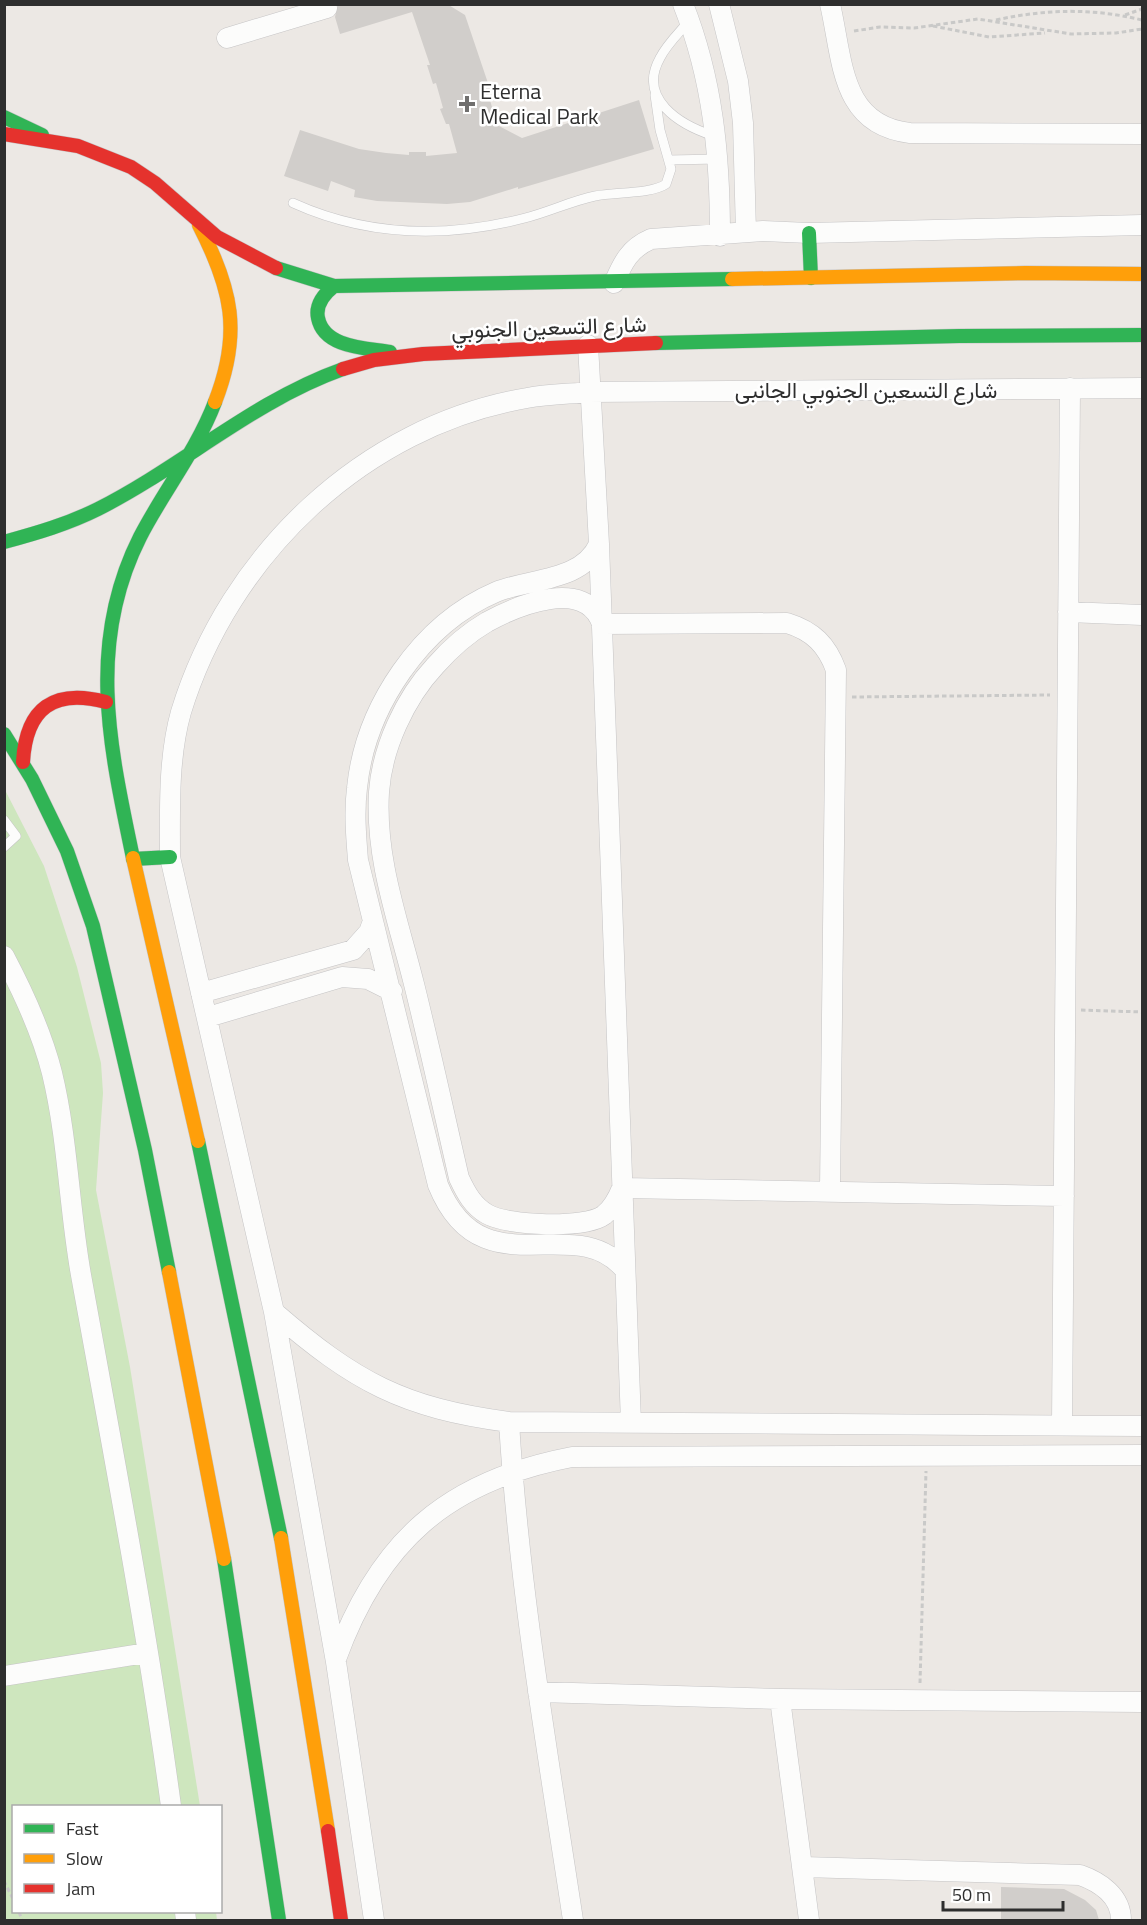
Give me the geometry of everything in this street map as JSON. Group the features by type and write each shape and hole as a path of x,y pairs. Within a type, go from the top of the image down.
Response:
{"street":[{"path":"719,4 730,43 741,104 746,232"},
{"path":"830,4 849,92 857,106 880,126 895,131 1143,134"},
{"path":"227,38 288,12 316,8"},
{"path":"686,13 700,52 713,110 719,159 720,236"},
{"path":"700,52 730,43"},
{"path":"713,110 741,104"},
{"path":"4,117 48,138"},
{"name":"شارع التسعين الجنوبي","path":"4,134 48,138 117,160 148,177 176,200 199,225 259,261 295,275 334,286 1025,273 1143,274"},
{"path":"199,225 218,262 229,293 232,322 231,351 225,379 215,406 138,541 120,589 110,637 106,702 133,859 199,1146 283,1552 341,1920"},
{"path":"614,282 629,254 638,245 651,239 720,236 746,232 809,234 1143,225"},
{"path":"809,234 811,278"},
{"path":"334,286 322,298 317,314 322,330 327,336 343,343 405,354"},
{"name":"شارع التسعين الجنوبي","path":"4,542 49,532 98,510 185,458 222,429 289,389 359,364 405,354 588,345 1018,334 1143,335"},
{"path":"588,345 599,544 631,1422"},
{"path":"1062,1425 1070,388"},
{"name":"شارع التسعين الجنوبي الجانبى","path":"374,1920 336,1662 274,1312 170,857 170,788 181,714 210,637 253,567 308,506 374,456 447,420 527,398 590,392 1143,388"},
{"path":"599,544 594,555 577,570 520,584 474,603 437,632 417,652 395,682 377,714 367,741 357,786 355,823 358,860 438,1185 446,1204 458,1221 475,1234 494,1242 513,1245 590,1246 604,1250 625,1269"},
{"path":"602,624 599,615 587,602 569,597 505,613 458,643 434,667 414,694 398,724 381,778 378,822 380,856 459,1178 465,1192 475,1205 500,1220 574,1223 590,1222 604,1215 615,1203 622,1188"},
{"path":"1068,612 1143,615"},
{"path":"602,624 787,623 801,627 823,644 836,670 830,1190"},
{"path":"23,762 28,726 42,708 62,697 73,695 106,702"},
{"path":"4,734 23,762 67,851 90,917 145,1150 224,1558 279,1920"},
{"path":"133,859 170,857"},
{"path":"201,993 347,953 362,943 373,921"},
{"path":"4,956 28,1007 51,1072 60,1114 71,1217 121,1492 171,1805"},
{"path":"208,1017 342,977 368,979 392,991"},
{"path":"622,1188 1064,1196"},
{"path":"274,1312 323,1353 383,1390 420,1405 458,1415 509,1422 1143,1426"},
{"path":"509,1422 512,1472 538,1692 573,1920"},
{"path":"975,1425 975,1456"},
{"path":"336,1662 363,1596 382,1566 405,1539 431,1515 460,1495 531,1465 572,1457 1143,1455"},
{"path":"4,1676 146,1653"},
{"path":"538,1692 780,1699 1143,1702"},
{"path":"780,1699 809,1920"},
{"path":"802,1867 1080,1875 1107,1889 1116,1901 1121,1920"}],"lane":[{"path":"293,203 335,220 383,230 423,232 474,228 528,218 593,196 656,189 669,179 671,169 655,95 655,70 658,59 686,13"},
{"path":"655,95 666,110 683,123 717,137"},
{"path":"669,160 719,159"},
{"path":"4,820 16,836 4,847"}],"path":[{"path":"1124,15 1143,9"},
{"path":"995,21 1059,10 1124,15 1143,20"},
{"path":"837,34 880,27 914,28 960,20 995,21 1048,32 1093,35 1143,29"},
{"path":"932,25 989,37 1048,32"},
{"path":"835,697 1067,695"},
{"path":"1065,1010 1143,1012"},
{"path":"920,1700 926,1456"},
{"path":"4,1881 12,1897"}],"green space":[{"path":"4,788 44,866 77,967 101,1063 103,1093 96,1190 130,1367 200,1805 12,1805 12,1913 216,1913 217,1920 5,1920"}],"building":[{"name":"Eterna Medical Park","path":"338,4 447,4 465,15 491,92 488,93 497,125 522,138 639,100 654,149 470,202 447,204 377,201 354,197 355,190 331,181 328,191 284,176 300,130 359,149 386,153 409,155 409,152 426,152 426,156 457,153 449,124 446,124 440,109 443,108 436,83 433,84 427,65 430,65 412,12 340,34 335,17"},
{"path":"1001,1887 1064,1889 1085,1900 1096,1910 1099,1920 1001,1920"}],"traffic: fast":[{"path":"4,117 42,135"},
{"path":"809,233 811,278"},
{"path":"276,268 334,286 732,279"},
{"path":"334,286 319,304 317,313 322,328 328,335 347,345 390,352"},
{"path":"656,343 959,336 1142,335"},
{"path":"4,542 64,524 98,509 279,398 343,369"},
{"path":"133,858 111,736 108,657 113,617 123,577 140,537 199,437 215,402"},
{"path":"4,734 32,779 67,851 93,926 145,1150 169,1272"},
{"path":"133,859 170,857"},
{"path":"198,1141 281,1538"},
{"path":"224,1559 279,1920"}],"traffic: slow":[{"path":"199,225 226,291 231,333 229,354 215,402"},
{"path":"732,279 1025,273 1142,274"},
{"path":"133,858 198,1141"},
{"path":"169,1272 224,1559"},
{"path":"281,1538 328,1831"}],"traffic: jam":[{"path":"4,134 78,146 131,167 155,183 217,237 276,268"},
{"path":"343,369 374,360 423,354 656,343"},
{"path":"23,762 25,743 30,728 46,706 72,698 88,698 106,702"},
{"path":"328,1831 341,1920"}],"place":[{"name":"Eterna Medical Park","path":"467,104"}]}
